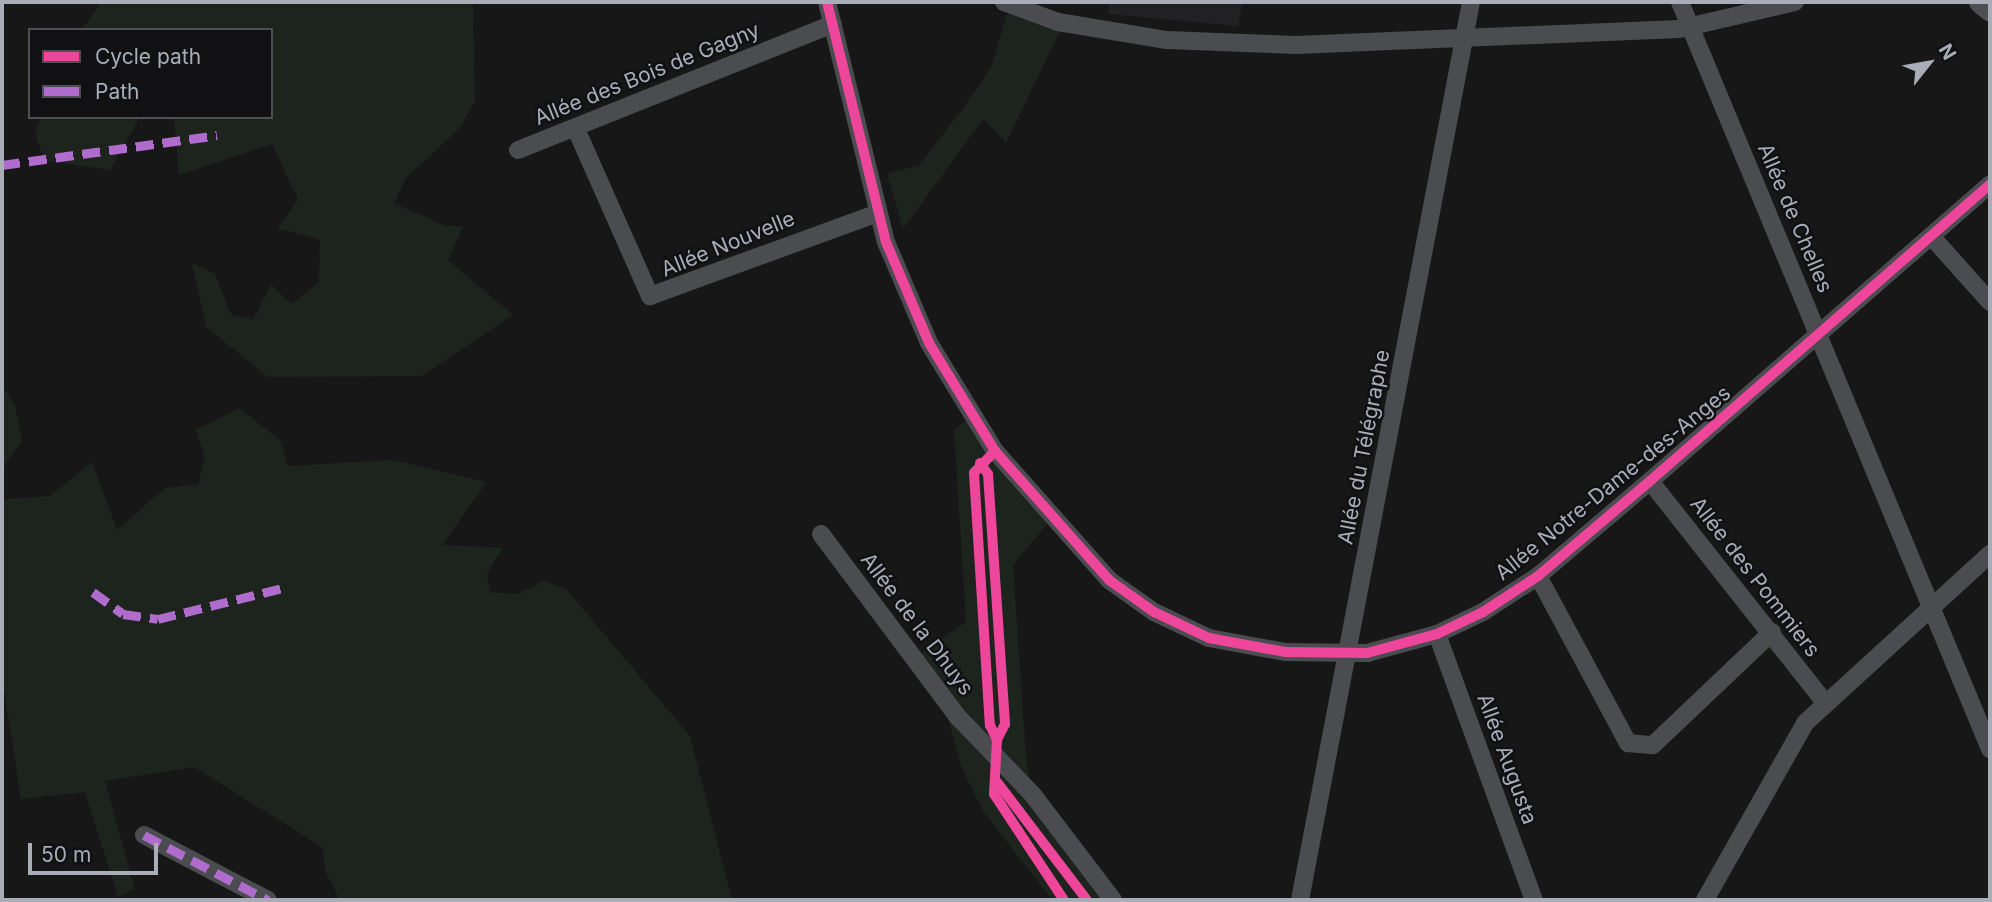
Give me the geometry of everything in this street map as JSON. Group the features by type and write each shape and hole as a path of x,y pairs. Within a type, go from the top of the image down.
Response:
{"main road":[{"path":"1979,2 1990,11"}],"street":[{"name":"Allée Notre-Dame-des-Anges","path":"827,2 878,213 929,343 971,416 1027,491 1109,579 1154,612 1209,638 1285,652 1367,653 1437,634 1483,612 1538,576 1990,184"},
{"path":"1004,2 1058,22 1166,40 1296,45 1691,27 1796,2"},
{"name":"Allée du Télégraphe","path":"1300,900 1471,2"},
{"name":"Allée de Chelles","path":"1680,2 1990,749"},
{"name":"Allée des Bois de Gagny","path":"518,150 576,130 833,24"},
{"name":"Allée Nouvelle","path":"576,130 650,296 878,213"},
{"path":"1931,236 1990,302"},
{"name":"Allée des Pommiers","path":"1650,481 1824,701"},
{"name":"Allée de la Dhuys","path":"821,534 958,717 1033,794 1113,900"},
{"path":"1705,900 1805,723 1824,701 1990,554"},
{"path":"1538,576 1628,743 1653,745 1772,632"},
{"name":"Allée Augusta","path":"1437,634 1534,900"},
{"path":"144,835 268,900"}],"shaded area":[{"path":"101,2 473,2 475,101 460,128 406,178 394,203 446,226 463,226 448,260 513,315 421,376 268,377 206,327 192,263 215,274 231,314 253,320 271,284 291,304 319,282 320,240 277,228 298,200 272,144 179,175 174,119 273,119 273,28 83,28"},
{"path":"1110,2 1243,2 1238,26 1108,14"},
{"path":"1010,5 1064,23 1006,143 983,119 903,229 887,174 919,165 961,111 991,67"},
{"path":"41,119 139,119 110,170 44,160 35,133"},
{"path":"2,385 15,406 22,440 2,469"},
{"path":"239,408 280,440 288,466 392,460 487,482 442,545 503,548 487,574 490,592 518,594 544,581 567,590 690,736 732,900 340,900 326,873 322,847 194,767 105,781 135,889 118,897 85,792 21,799 2,678 2,499 50,496 92,462 117,530 165,488 198,484 205,458 196,430"},
{"path":"971,416 1052,518 1013,565 1026,758 1033,795 1113,900 1052,900 983,811 962,769 949,722 919,655 966,622 954,430"}],"marked path":[{"path":"2,165 217,135"},
{"path":"93,592 123,614 158,619 286,587"},
{"path":"144,835 268,900"}],"cycle path":[{"path":"827,2 886,242 929,343 995,451 1109,580 1154,612 1209,638 1285,652 1367,653 1437,634 1483,612 1538,576 1990,184"},
{"path":"995,451 974,473 990,725 997,740 994,794 1064,900"},
{"path":"980,463 988,474 1005,724 997,740"},
{"path":"997,782 1087,900"}]}
